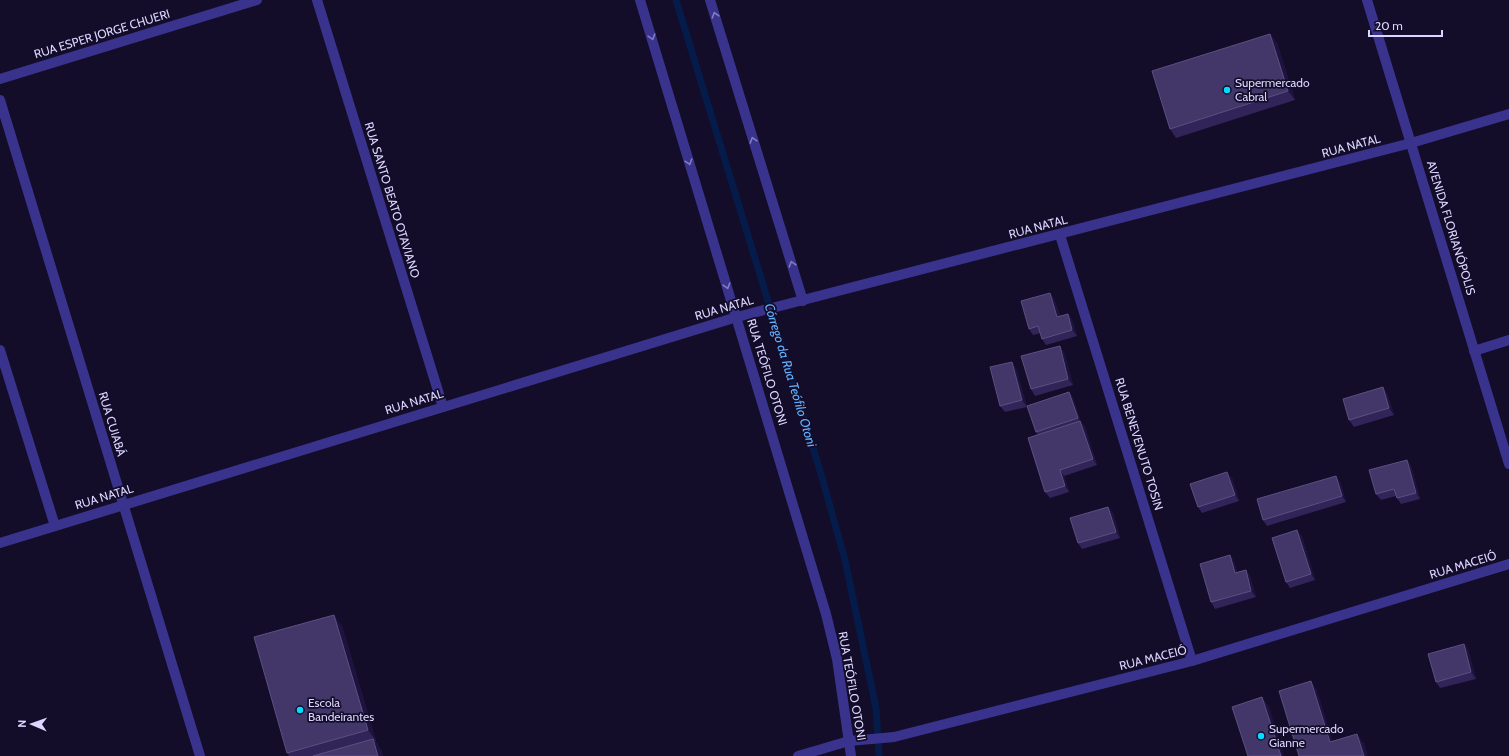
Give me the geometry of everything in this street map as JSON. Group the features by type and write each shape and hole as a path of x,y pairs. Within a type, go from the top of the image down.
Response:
{"street":[{"name":"RUA ESPER JORGE CHUERI","path":"0,79 258,0"},
{"name":"RUA SANTO BEATO OTAVIANO","path":"317,0 443,407"},
{"name":"RUA TEÓFILO OTONI","path":"640,0 826,614 837,659 851,756"},
{"path":"710,0 803,301"},
{"name":"AVENIDA FLORIANÓPOLIS","path":"1367,0 1509,464"},
{"name":"RUA CUIABÁ","path":"0,100 200,756"},
{"name":"RUA NATAL","path":"1,540 55,526 737,317 1060,235 1411,143 1509,114"},
{"name":"RUA BENEVENUTO TOSIN","path":"1060,235 1192,661"},
{"path":"1474,351 1509,340"},
{"path":"0,350 55,526"},
{"name":"RUA MACEIÓ","path":"798,756 849,741 894,737 1192,661 1509,564"}],"building":[{"name":"Supermercado Cabral","path":"1270,34 1288,91 1170,129 1152,71"},
{"path":"1050,293 1057,317 1068,314 1072,330 1042,339 1038,326 1029,329 1021,301"},
{"path":"1060,346 1068,379 1031,389 1021,356"},
{"path":"1012,362 1022,400 1000,406 990,367"},
{"path":"1383,387 1389,408 1349,420 1343,399"},
{"path":"1069,392 1078,418 1036,432 1027,406"},
{"path":"1080,421 1093,459 1060,470 1065,486 1045,492 1028,438"},
{"path":"1407,460 1416,493 1397,498 1394,489 1376,494 1369,470"},
{"path":"1227,472 1235,495 1198,507 1190,484"},
{"path":"1336,476 1342,496 1263,520 1257,499"},
{"path":"1108,507 1116,532 1078,543 1070,518"},
{"path":"1297,530 1311,574 1286,582 1272,538"},
{"path":"1230,555 1235,573 1246,570 1251,591 1211,602 1200,564"},
{"path":"334,615 368,730 287,753 254,637"},
{"path":"1464,644 1471,672 1436,682 1428,654"},
{"path":"1311,681 1330,742 1357,734 1364,756 1299,756 1279,691"},
{"name":"Supermercado Gianne","path":"1262,697 1281,756 1248,756 1232,707"},
{"path":"373,739 378,756 313,756"}],"waterway":[{"name":"Córrego da Rua Teófilo Otoni","path":"676,0 821,474 845,560 876,708 879,756"}],"place":[{"name":"Supermercado Cabral","path":"1227,90"},
{"name":"Escola Bandeirantes","path":"300,710"},
{"name":"Supermercado Gianne","path":"1261,736"}]}
